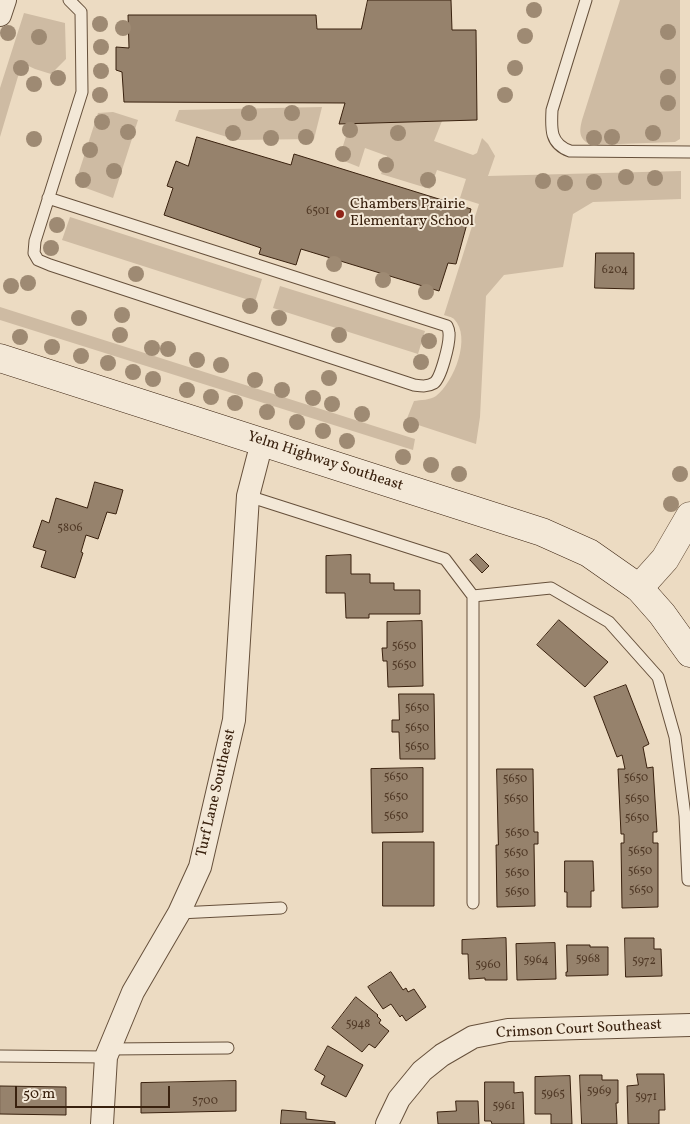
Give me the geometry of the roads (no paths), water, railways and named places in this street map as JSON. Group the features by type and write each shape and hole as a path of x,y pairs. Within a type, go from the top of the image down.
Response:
{"main road":[{"name":"Yelm Highway Southeast","path":"0,358 542,532 589,553 639,588 662,614 690,653"},
{"path":"639,588 665,559 690,516"}],"street":[{"path":"0,15 5,0"},
{"name":"Turf Lane Southeast","path":"102,1124 108,1053 133,992 179,913 200,867 234,720 248,496 262,442"},
{"name":"Crimson Court Southeast","path":"388,1124 399,1099 422,1071 442,1055 473,1037 508,1030 690,1025"}],"lane":[{"path":"48,198 447,326 450,333 441,371 435,382 425,387 414,384 38,260 34,253 35,241 48,198 82,92 81,12 69,0"},
{"path":"586,0 552,110 551,127 555,139 561,148 570,152 690,152"},
{"path":"248,496 445,559 473,596 473,903"},
{"path":"473,596 551,588 609,622 658,677 675,737 685,816 688,880 690,880"},
{"path":"179,913 280,908"},
{"path":"0,1056 228,1048"}],"place":[{"name":"Chambers Prairie Elementary School","path":"340,214"}]}
